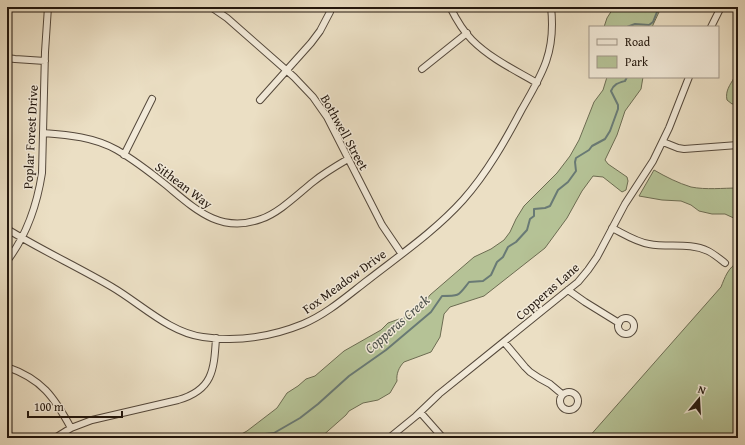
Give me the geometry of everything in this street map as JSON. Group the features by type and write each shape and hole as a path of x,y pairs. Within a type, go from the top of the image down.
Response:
{"street":[{"name":"Poplar Forest Drive","path":"7,260 22,238 31,217 40,188 42,173 48,7"},
{"name":"Bothwell Street","path":"211,7 227,18 286,70 307,90 323,110 382,225 401,253"},
{"path":"450,7 472,40 491,56 537,83"},
{"name":"Fox Meadow Drive","path":"7,229 111,286 176,329 194,335 216,338 248,338 289,330 327,311 435,227 472,190 501,147 546,64 553,29 551,7"},
{"path":"712,26 721,7"},
{"path":"260,100 311,43 320,31 330,12"},
{"path":"422,69 467,33"},
{"path":"7,58 45,60"},
{"name":"Copperas Lane","path":"389,438 439,394 578,282 588,270 597,257 625,204 644,176 663,142 689,78"},
{"path":"124,155 152,99"},
{"name":"Sithean Way","path":"43,133 66,134 89,139 109,146 162,182 207,217 240,224 257,221 269,216 328,171 348,159"},
{"path":"663,142 684,149 738,145"},
{"path":"612,228 636,240 649,244 660,246 697,247 707,250 725,263"},
{"path":"568,290 590,306 619,323"},
{"path":"55,438 71,428 92,420 178,400 193,394 203,387 212,371 215,359 216,338"},
{"path":"504,342 530,372 550,384 562,394"},
{"path":"7,367 25,374 44,388 57,403 71,428"},
{"path":"420,412 443,438"}],"green space":[{"path":"614,7 663,7 652,26 604,26 607,18"},
{"path":"738,69 738,103 732,104 727,100 728,88"},
{"path":"607,78 643,78 641,89 625,111 617,135 605,160 608,164 627,177 628,181 626,190 622,192 603,177 593,176 582,191 567,218 545,248 484,296 450,307 444,314 440,337 431,352 404,362 399,368 397,373 397,381 390,393 378,400 363,403 349,411 320,438 234,438 247,431 277,408 287,393 306,379 315,376 344,351 381,330 388,323 413,314 421,307 430,295 474,257 491,249 504,240 524,206 557,173 570,156 579,140 594,102 603,90"},
{"path":"654,170 672,180 691,187 709,189 738,188 738,220 725,214 712,214 699,211 691,205 681,201 662,200 639,196"},
{"path":"738,262 738,438 588,438 721,287 729,270"}],"waterway":[{"name":"Copperas Creek","path":"630,26 635,24 649,25 653,22 659,7"},
{"name":"Copperas Creek","path":"260,438 265,434 274,433 300,418 318,404 349,376 386,350 431,312 442,296 456,295 463,290 469,282 483,281 491,275 497,262 503,257 508,247 516,242 527,230 530,219 534,216 534,209 550,206 558,190 568,182 576,171 576,158 589,150 592,146 605,139 610,131 618,109 618,105 611,91 615,85 625,81 626,78"}]}
